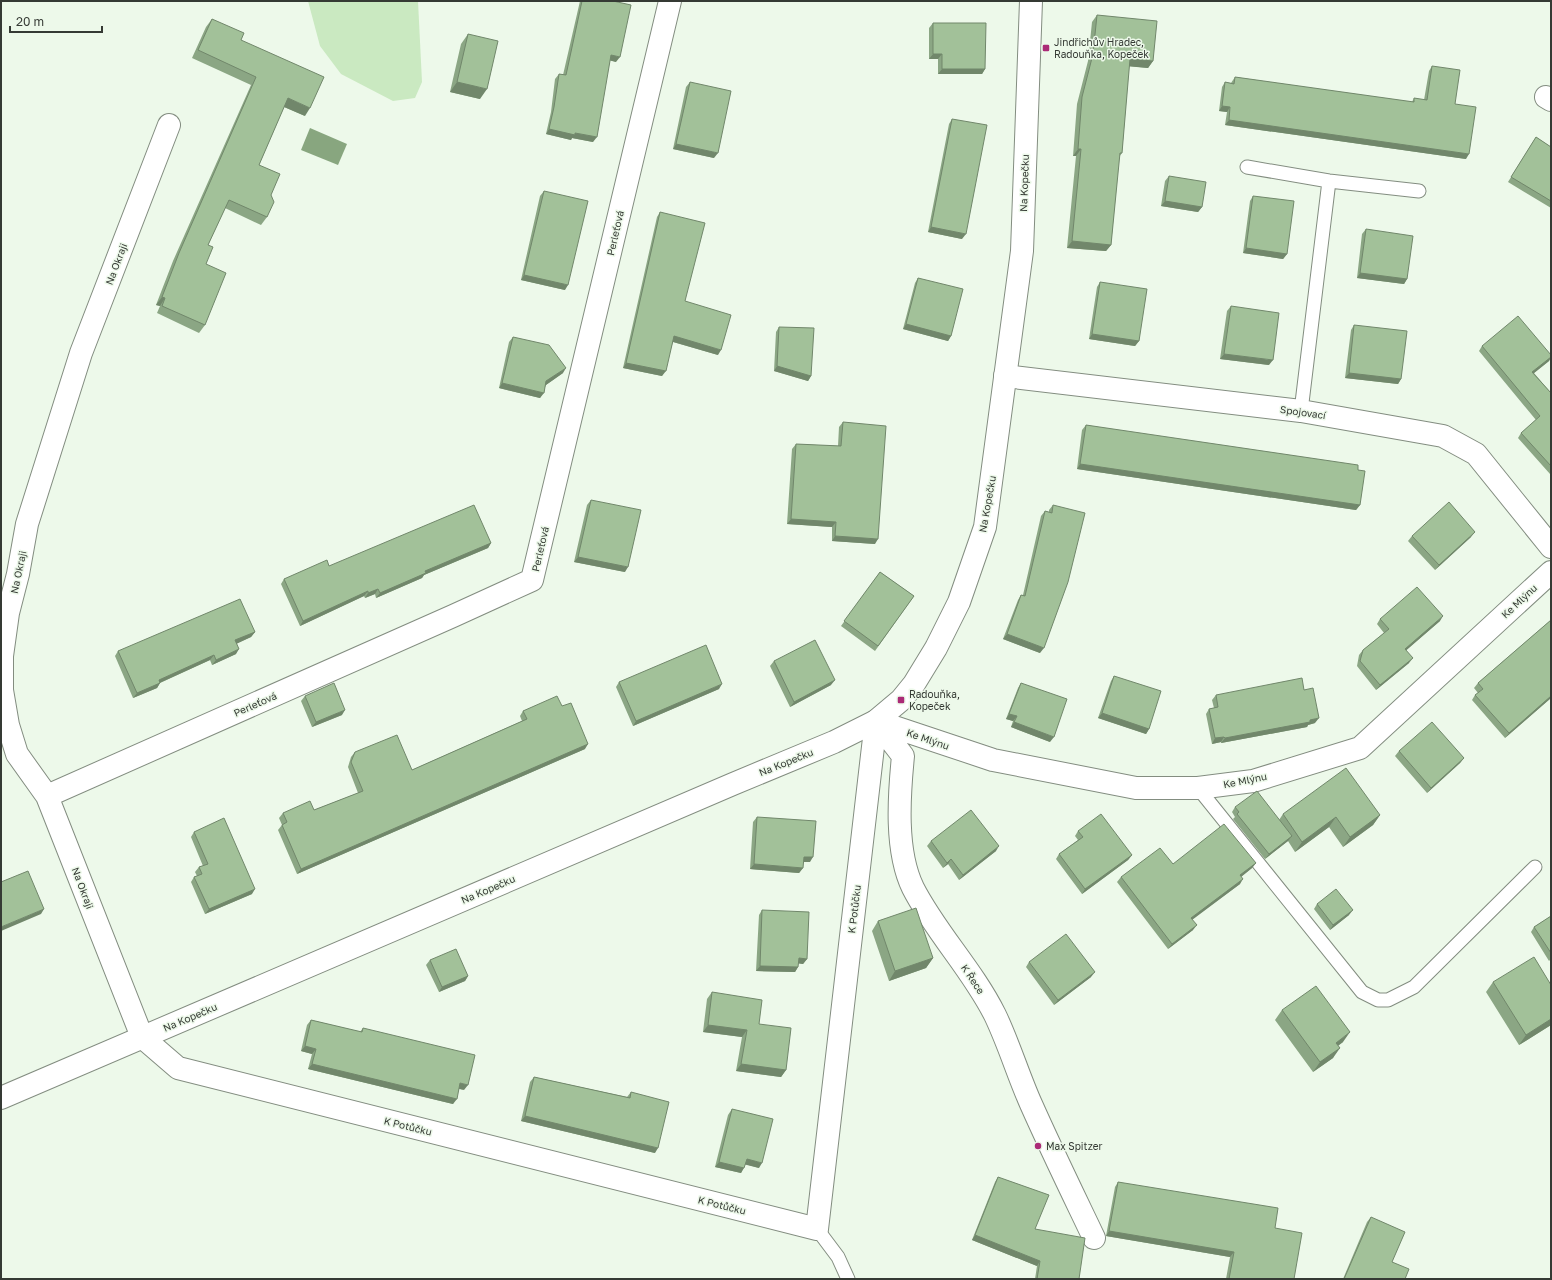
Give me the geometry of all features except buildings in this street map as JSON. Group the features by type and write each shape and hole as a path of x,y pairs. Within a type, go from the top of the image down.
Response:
{"street":[{"name":"Perleťová","path":"47,796 532,580 670,1"},
{"name":"Na Kopečku","path":"1,1098 718,790 834,742 876,721 901,700 914,684 936,648 959,602 985,527 1022,251 1031,1"},
{"name":"Na Okraji","path":"142,1037 47,796 17,754 8,725 2,690 2,656 8,613 18,574 27,524 82,353 169,125"},
{"name":"Spojovací","path":"1005,376 1301,411 1443,436 1476,454 1551,547"},
{"name":"Ke Mlýnu","path":"876,721 993,760 1136,788 1198,788 1253,781 1360,748 1551,572"},
{"name":"K Potůčku","path":"142,1037 178,1068 817,1229 876,721"},
{"name":"K Řece","path":"876,721 903,756 900,793 901,841 905,866 913,887 953,950 980,987 995,1016 1031,1104 1094,1238"}],"lane":[{"path":"1247,167 1329,181 1419,191"},
{"path":"1301,411 1329,181"},
{"path":"1198,788 1362,992 1378,1000 1388,1000 1414,987 1535,867"},
{"path":"817,1229 838,1257 848,1279"}],"shaded area":[{"path":"308,1 418,1 422,82 415,98 393,101 341,74 320,46"},
{"path":"310,128 347,144 338,165 301,150"}],"place":[{"name":"Jindřichův Hradec, Radouňka, Kopeček","path":"1046,48"},
{"name":"Radouňka, Kopeček","path":"901,700"},
{"name":"Max Spitzer","path":"1038,1146"}]}
